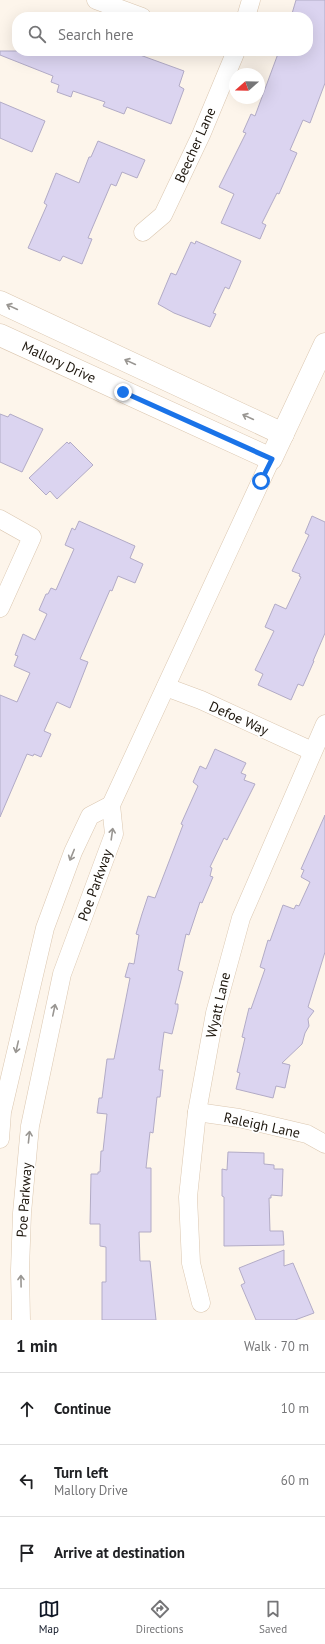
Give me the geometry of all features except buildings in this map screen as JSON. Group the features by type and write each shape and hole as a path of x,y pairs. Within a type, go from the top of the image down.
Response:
{"main road":[{"path":"0,302 283,434"},
{"name":"Mallory Drive","path":"0,335 272,459"},
{"path":"272,459 325,344"}],"street":[{"path":"96,0 128,12"},
{"path":"247,12 251,0"},
{"name":"Beecher Lane","path":"143,232 163,215 201,135 234,56"},
{"path":"0,1139 2,1112 45,928 73,852 90,816 111,805 272,459"},
{"path":"0,519 32,537 0,608"},
{"name":"Defoe Way","path":"166,687 201,700 312,751"},
{"name":"Wyatt Lane","path":"201,1302 191,1263 188,1197 197,1112 215,1013 241,918 312,751 325,724"},
{"name":"Poe Parkway","path":"21,1320 20,1270 22,1213 30,1126 62,974 114,834 111,805"},
{"name":"Raleigh Lane","path":"197,1112 239,1118 306,1134 325,1144"}],"route":[{"path":"123,392 272,459 261,481"}]}
